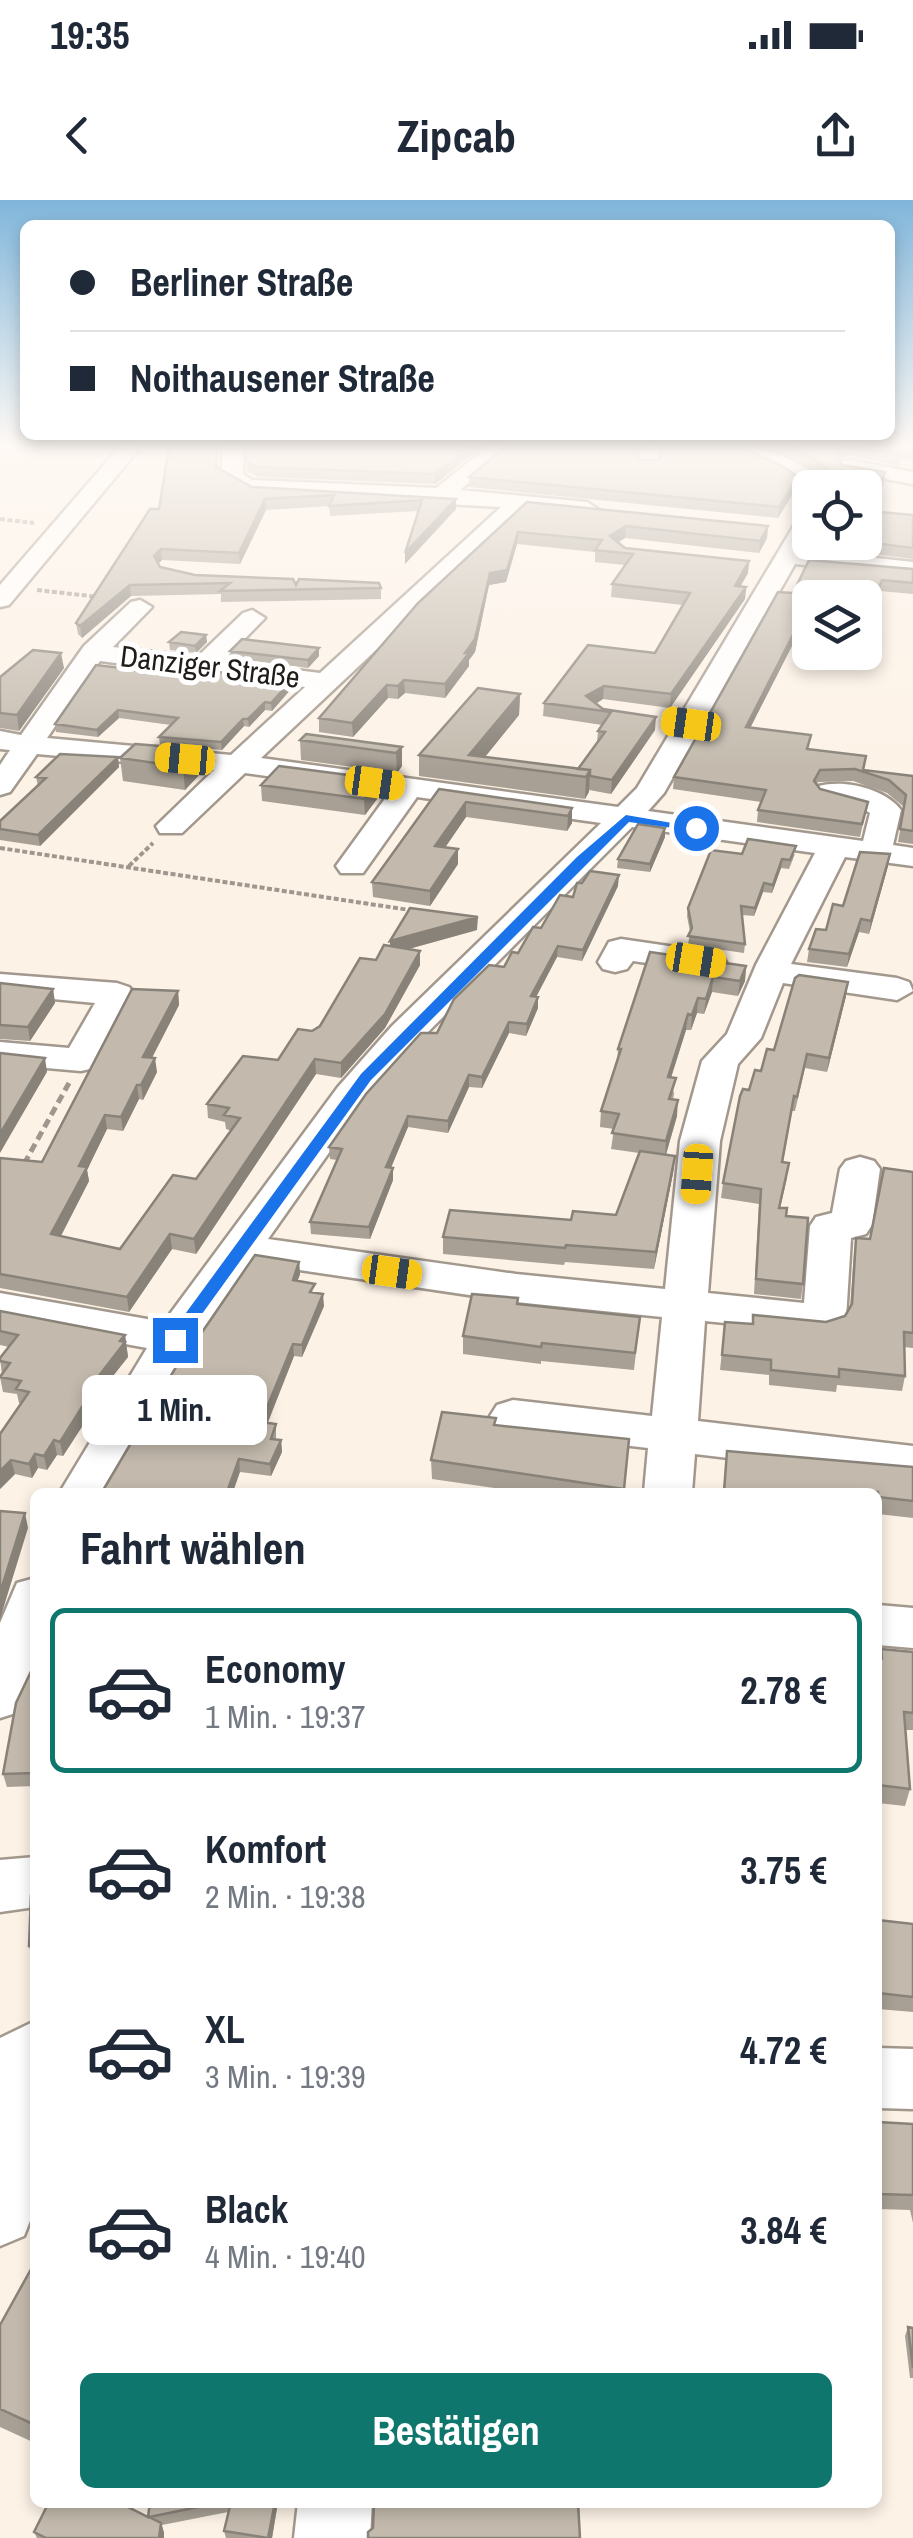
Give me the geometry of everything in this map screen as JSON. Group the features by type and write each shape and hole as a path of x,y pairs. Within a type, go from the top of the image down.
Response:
{"street":[{"path":"6,594 42,552"},
{"path":"171,826 465,552"},
{"path":"86,1488 175,1340 373,1068 649,793 785,552"},
{"path":"837,552 913,569"},
{"path":"388,584 427,586"},
{"path":"0,786 14,742 140,607"},
{"path":"203,666 252,618"},
{"name":"Danziger Straße","path":"94,652 328,682"},
{"path":"656,719 691,724"},
{"path":"14,742 240,764 913,857"},
{"path":"352,866 408,788"},
{"path":"830,792 866,798 886,810 876,852"},
{"path":"668,1488 688,1306 700,1141 720,1061 742,1038 772,968 834,847"},
{"path":"615,962 622,949 897,989"},
{"path":"0,984 117,994 81,1060 0,1052"},
{"path":"240,1248 430,1278 824,1319 832,1226 851,1225 860,1168"},
{"path":"0,1308 175,1340"},
{"path":"513,1416 913,1462"},
{"path":"0,1697 30,1611"},
{"path":"882,1625 913,1628"},
{"path":"0,1886 30,1883"},
{"path":"0,2212 25,2073"},
{"path":"882,2078 913,2079"},
{"path":"332,2538 334,2508"}],"path":[{"path":"6,594 146,603 140,607"},
{"path":"128,866 171,826"},
{"path":"0,848 426,912"},
{"path":"18,1175 81,1060"}],"building":[{"path":"122,552 158,552 154,556 160,567 195,575 293,579 296,585 299,579 379,583 381,588 220,591 230,583 130,585 80,626 76,623"},
{"path":"473,552 512,552 507,570 490,573 475,639 445,684 404,680 398,686 387,685 352,723 319,718 418,603"},
{"path":"615,552 664,552 749,561 735,586 746,587 671,694 604,686 586,696 603,709 656,717 612,780 578,769 605,732 598,731 611,712 544,703 588,645 655,653 690,593 612,584 633,554"},
{"path":"809,560 913,569 913,583 799,580"},
{"path":"778,592 792,593 792,637 746,727 811,735 807,749 866,756 863,770 913,776 913,831 900,829 906,795 889,780 855,769 820,770 814,781 820,789 868,802 862,824 758,810 766,790 674,777"},
{"path":"181,632 206,635 195,646 169,642"},
{"path":"242,639 319,648 308,660 230,651"},
{"path":"33,650 61,653 17,715 0,713 0,677"},
{"path":"146,663 291,681 271,703 265,702 248,719 243,719 221,742 159,737 178,718 118,710 97,730 55,724 96,665 139,670"},
{"path":"478,688 520,694 469,755 590,770 586,777 419,755"},
{"path":"306,734 402,747 396,753 300,740"},
{"path":"135,744 199,749 183,767 120,758"},
{"path":"60,754 118,757 38,835 0,829 0,821 46,778 36,777"},
{"path":"279,766 379,779 364,799 261,785"},
{"path":"439,789 572,808 568,816 466,802 435,846 458,849 430,891 372,882"},
{"path":"638,824 665,828 650,864 618,859"},
{"path":"748,839 796,846 790,860 782,859 773,885 764,883 755,908 741,906 745,944 688,936 692,928 688,908 711,850 742,854"},
{"path":"860,852 890,854 871,921 861,919 849,954 809,949 816,929 826,930 833,904 843,906"},
{"path":"590,871 619,875 583,950 558,946 531,996 538,997 527,1024 509,1022 482,1077 469,1075 448,1121 408,1116 386,1167 393,1168 369,1227 310,1222 342,1149 329,1147 366,1094 421,1033 437,1033 454,999 489,965 504,967 512,952 518,953 533,927 541,928 560,895 573,897 577,883 582,883"},
{"path":"410,908 478,917 390,941"},
{"path":"384,945 420,951 385,1014 341,1063 315,1059 194,1239 170,1234 127,1297 0,1274 0,1158 42,1162 132,989 178,991 143,1057 155,1058 141,1085 137,1085 121,1117 105,1115 79,1166 87,1167 51,1234 120,1249 173,1175 196,1179 240,1118 224,1115 229,1108 207,1104 243,1056 278,1060 298,1029 312,1031 320,1026 360,958 376,960"},
{"path":"650,952 746,966 740,981 713,977 706,999 698,998 692,1015 688,1014 668,1077 676,1078 669,1099 678,1100 666,1141 612,1133 619,1114 601,1111"},
{"path":"799,975 848,982 829,1058 807,1054 797,1097 794,1096 782,1162 789,1163 779,1208 787,1208 786,1216 808,1218 803,1284 756,1279 761,1189 723,1183 740,1096 743,1089 749,1090 755,1070 761,1071 767,1049 774,1050"},
{"path":"0,983 53,989 28,1027 0,1025"},
{"path":"0,1053 45,1058 0,1134"},
{"path":"640,1151 675,1156 656,1252 443,1237 450,1210 571,1220 573,1211 616,1215"},
{"path":"884,1168 913,1172 913,1333 904,1332 905,1376 839,1369 839,1377 771,1370 771,1360 722,1355 725,1322 753,1324 753,1315 826,1322 845,1316 852,1304 856,1238 870,1239"},
{"path":"255,1255 299,1262 293,1280 315,1284 310,1292 323,1294 302,1345 293,1344 261,1422 276,1424 271,1439 281,1440 270,1464 239,1459 228,1488 104,1488 192,1340 196,1341"},
{"path":"472,1294 518,1298 517,1304 640,1317 635,1353 542,1343 541,1347 463,1336"},
{"path":"0,1311 125,1335 120,1341 125,1342 95,1381 110,1384 94,1410 82,1407 60,1442 54,1440 44,1456 35,1454 29,1464 11,1460 0,1471 0,1434 29,1392 16,1389 21,1381 0,1377 10,1363 0,1358 18,1335 0,1331"},
{"path":"442,1412 496,1418 494,1425 629,1439 624,1488 431,1460"},
{"path":"727,1451 913,1467 913,1501 882,1497 882,1488 724,1488"},
{"path":"0,1511 25,1513 0,1593"},
{"path":"882,1649 913,1652 913,1713 904,1712 910,1789 882,1786"},
{"path":"30,1674 30,1773 3,1774 16,1703"},
{"path":"882,1920 913,1924 913,1997 882,1993"},
{"path":"882,2122 913,2124 913,2195 882,2194"},
{"path":"30,2271 30,2423 0,2409 0,2325"},
{"path":"908,2327 913,2328 913,2368"},
{"path":"46,2508 130,2508 148,2517 149,2508 193,2508 149,2517 161,2523 159,2538 46,2538 34,2532"},
{"path":"230,2508 274,2508 268,2538 224,2531"},
{"path":"374,2508 578,2508 580,2538 368,2538 373,2528"}],"route":[{"path":"175,1340 366,1077 582,859 626,818 696,828"}]}
